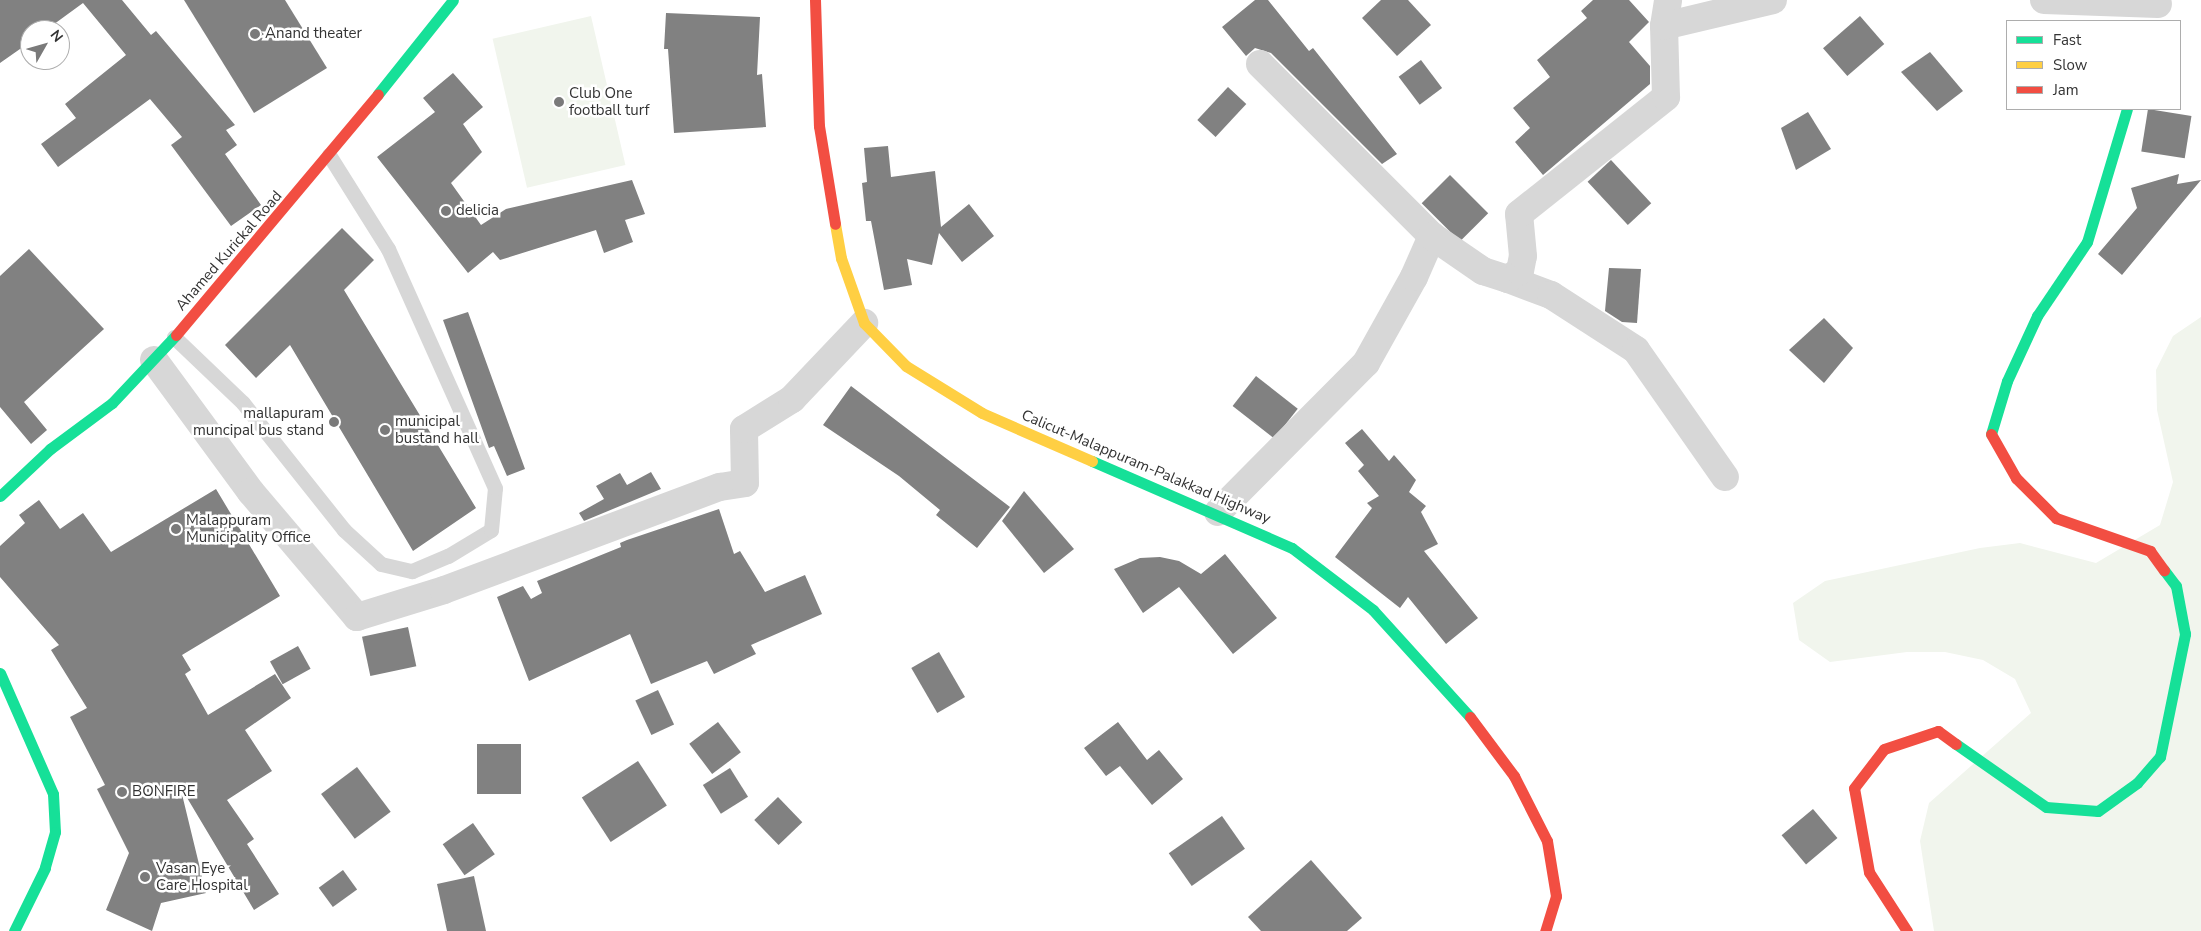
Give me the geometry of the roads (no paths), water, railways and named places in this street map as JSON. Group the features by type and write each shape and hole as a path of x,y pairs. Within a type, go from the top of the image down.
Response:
{"main road":[{"name":"Ahamed Kurickal Road","path":"0,496 50,449 112,403 154,360 329,155 453,0"},
{"name":"Calicut-Malappuram-Palakkad Highway","path":"816,0 819,126 841,258 864,323 906,366 982,413 1218,512 1300,553 1373,610 1450,690 1514,776 1548,841 1556,896 1546,931"},
{"path":"1907,931 1869,872 1854,788 1884,749 1938,731 2046,807 2098,811 2137,783 2160,757 2184,634 2176,586 2150,551 2056,518 2016,478 1990,438 2007,381 2037,316 2088,242 2127,110"},
{"path":"0,673 53,794 55,832 45,868 14,931"}],"street":[{"path":"1508,279 1520,271 1523,256 1519,214 1666,97 1666,13 1773,0"},
{"path":"2044,0 2156,9"},
{"path":"1260,64 1432,236 1483,271 1551,295 1636,350 1725,477"},
{"path":"1218,512 1366,363 1414,278 1432,236"},
{"path":"154,360 251,492 357,617 444,590 720,487 745,483 744,429 792,399 864,323"}],"lane":[{"path":"174,337 244,402 344,530 380,564 412,571 448,556 491,530 495,488 492,480 388,249 329,155"}],"place":[{"name":"Anand theater","path":"255,34"},
{"name":"Club One football turf","path":"559,102"},
{"name":"delicia","path":"446,211"},
{"name":"mallapuram muncipal bus stand","path":"334,422"},
{"name":"municipal bustand hall","path":"385,430"},
{"name":"Malappuram Municipality Office","path":"176,529"},
{"name":"BONFIRE","path":"122,792"},
{"name":"Vasan Eye Care Hospital","path":"145,877"}]}
